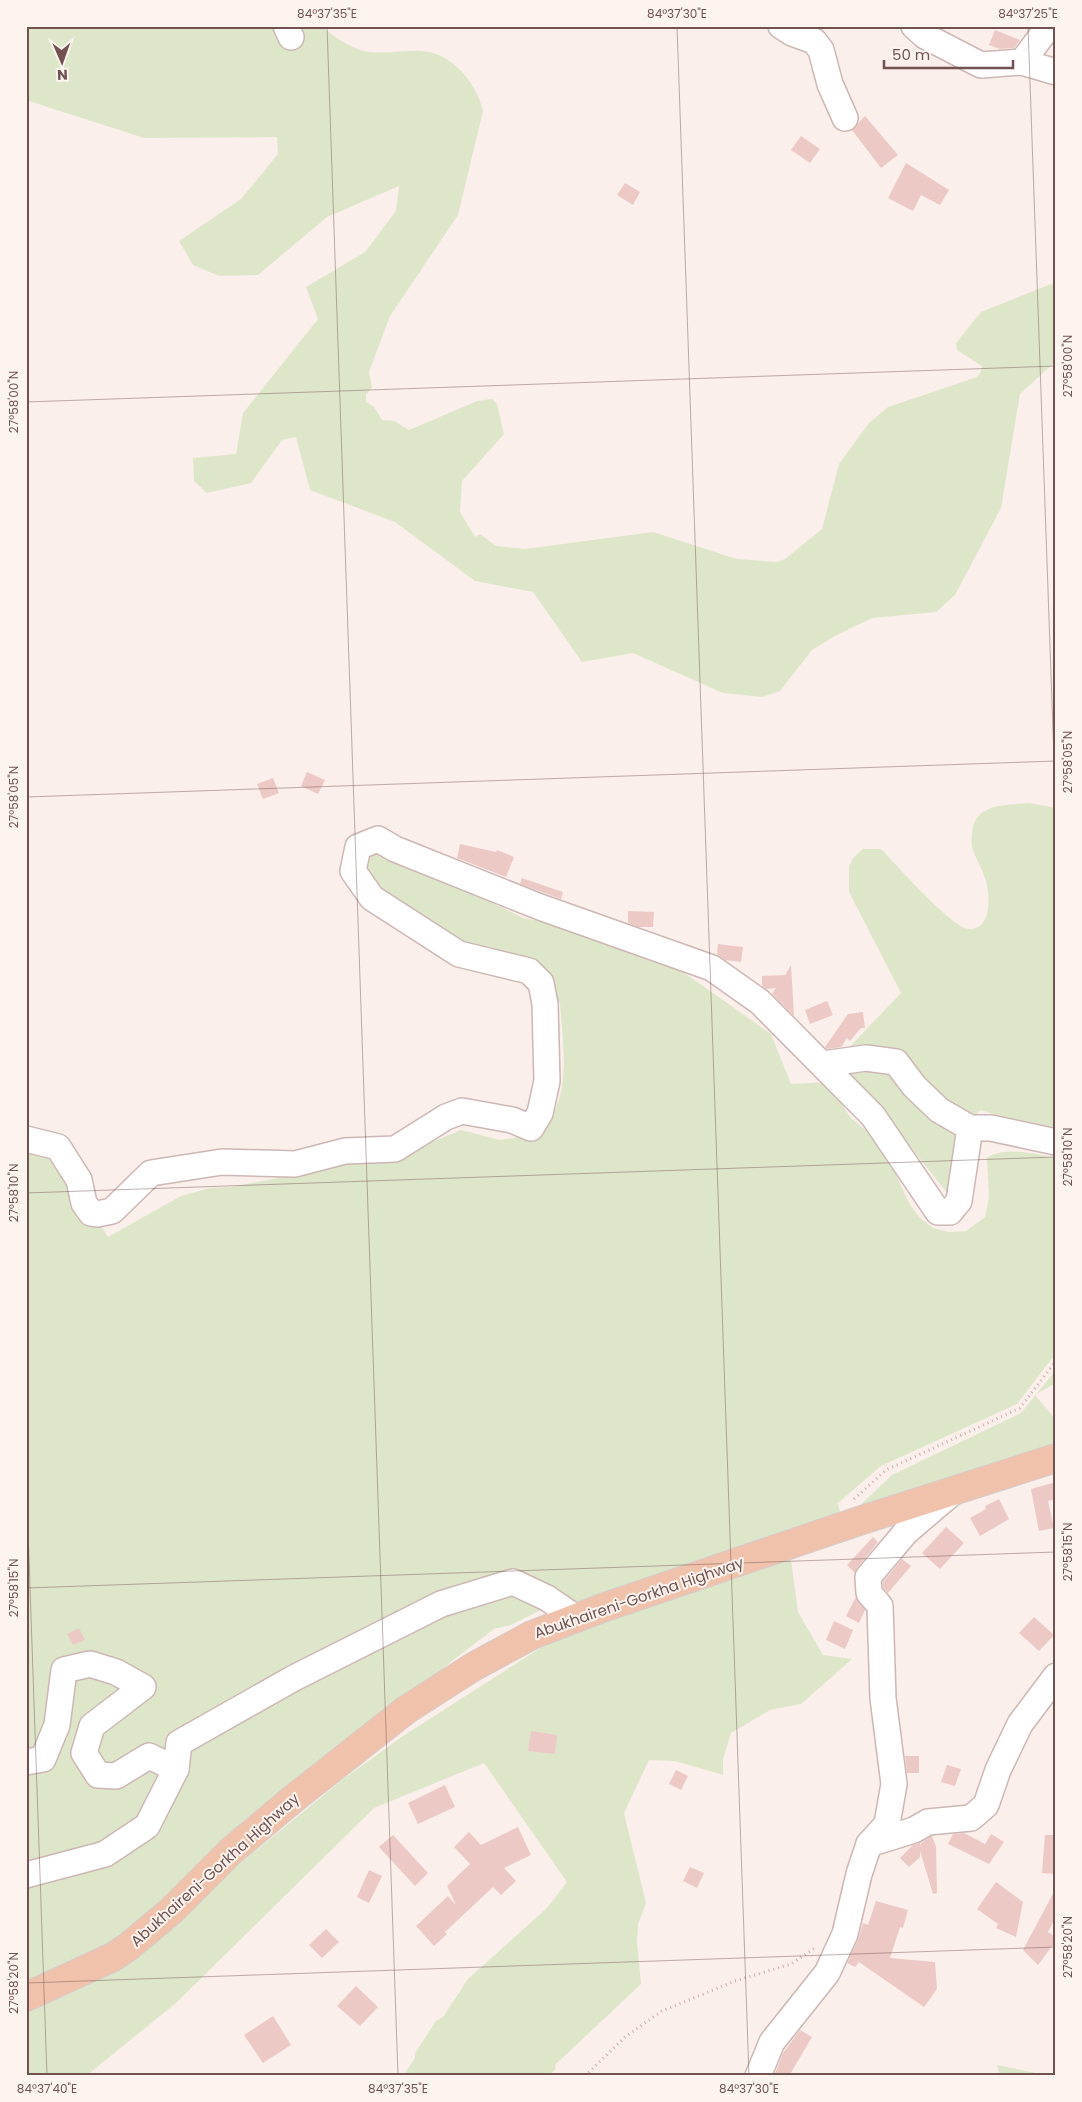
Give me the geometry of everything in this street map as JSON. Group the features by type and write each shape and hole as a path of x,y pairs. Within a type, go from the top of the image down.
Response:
{"main road":[{"name":"Abukhaireni-Gorkha Highway","path":"26,1996 113,1957 128,1947 171,1911 230,1852 293,1799 406,1710 532,1634 860,1521 1056,1458"}],"street":[{"path":"781,26 792,33 821,34 822,50 830,84 845,118"},
{"path":"914,26 925,36 981,65 1022,62 1056,72"},
{"path":"1022,62 1049,26"},
{"path":"26,1139 58,1147 79,1180 84,1203 91,1213 97,1214 112,1211 151,1173 222,1162 294,1164 345,1151 395,1149 446,1117 462,1111 512,1120 531,1128 540,1113 547,1081 545,1004 541,983 529,971 459,954 372,898 353,871 358,847 378,839 396,849 540,907 712,968 760,1002 873,1116 938,1212 950,1212 959,1201 970,1128"},
{"path":"823,1064 866,1058 896,1062 914,1086 939,1110 970,1128 992,1128 1056,1142"},
{"path":"758,2076 772,2042 828,1973 845,1934 859,1874 869,1844 887,1824 894,1784 883,1698 880,1606 869,1593 868,1577 906,1532 954,1490"},
{"path":"26,1875 105,1854 147,1826 176,1769 179,1743 294,1678 441,1604 513,1582 547,1598 576,1618"},
{"path":"26,1762 43,1759 47,1750 57,1725 64,1670 90,1664 116,1672 143,1687 92,1726 84,1753 98,1775 116,1776 149,1756 176,1769"},
{"path":"869,1844 914,1830 928,1822 971,1818 981,1810 986,1805 998,1770 1020,1724 1056,1676"}],"path":[{"path":"860,1521 845,1507 886,1470 1020,1408 1056,1361"},
{"path":"585,2076 625,2037 662,2011 734,1981 791,1964 818,1946 845,1934"}],"green space":[{"path":"26,26 321,26 341,41 364,51 377,53 421,51 432,53 443,57 461,71 475,90 483,111 458,215 390,316 369,372 372,387 366,395 366,402 374,407 382,420 394,421 409,430 477,401 492,399 497,404 504,434 462,481 460,512 475,537 480,534 496,546 525,549 653,532 737,559 777,562 785,559 822,529 839,464 869,423 888,407 977,377 981,372 982,366 957,350 956,343 981,312 1056,282 1056,361 1020,394 1001,508 955,595 936,612 872,618 835,636 812,650 780,691 762,697 723,693 633,653 582,662 533,592 475,581 395,522 310,490 296,437 282,440 251,483 207,493 194,481 193,458 236,454 243,413 318,319 306,287 365,252 396,211 399,186 327,217 258,275 219,276 193,265 179,241 241,199 278,154 277,137 144,138 26,100"},
{"path":"1030,803 1056,808 1056,1128 980,1110 959,1134 949,1195 868,1094 822,1061 839,1058 901,993 849,892 849,866 853,858 863,849 881,849 951,919 970,929 977,928 982,924 987,913 988,892 986,881 972,847 974,823 979,815 992,808"},
{"path":"376,845 523,918 574,926 654,961 676,967 771,1034 791,1084 829,1082 849,1116 870,1134 889,1160 910,1205 920,1218 933,1228 949,1232 966,1231 985,1217 989,1197 987,1158 993,1154 1020,1152 1056,1158 1056,1345 1053,1357 1017,1404 881,1466 838,1503 842,1521 611,1600 541,1610 511,1625 494,1629 452,1661 70,1985 210,1888 342,1780 403,1736 542,1647 582,1627 791,1560 798,1612 823,1655 852,1659 801,1704 770,1710 731,1733 723,1760 723,1775 675,1761 649,1760 624,1813 646,1903 638,1924 637,1942 641,1984 555,2065 556,2069 547,2076 403,2076 415,2058 415,2053 436,2021 443,2017 468,1979 547,1908 567,1882 484,1763 374,1808 176,2003 86,2076 26,2076 26,1147 42,1150 67,1171 108,1237 181,1196 210,1188 232,1187 283,1177 293,1171 348,1160 398,1156 461,1130 500,1140 538,1134 552,1116 562,1089 564,1061 560,1003 553,995 398,906 359,870"},
{"path":"1056,1370 1056,1383 1036,1394"},
{"path":"1035,1395 1056,1420 1056,1452 856,1509 892,1475 1021,1413"},
{"path":"997,2065 1050,2076 1000,2076"}],"building":[{"path":"995,30 1020,40 1014,48 1000,49 989,45"},
{"path":"865,116 898,155 881,168 852,130"},
{"path":"801,136 820,149 810,163 791,150"},
{"path":"906,163 949,190 940,205 921,195 913,211 888,198"},
{"path":"625,183 640,192 633,205 617,195"},
{"path":"307,772 325,780 318,794 301,786"},
{"path":"273,778 279,793 263,799 257,784"},
{"path":"460,844 496,852 497,850 514,857 506,877 457,858"},
{"path":"522,878 563,892 561,899 520,884"},
{"path":"628,911 654,912 653,927 638,927 628,923"},
{"path":"718,944 743,947 741,962 725,960 717,954"},
{"path":"791,965 794,1016 772,994 776,988 766,989 762,986 762,976 785,975"},
{"path":"827,1001 833,1015 810,1024 805,1010"},
{"path":"863,1012 865,1028 861,1028 850,1041 847,1038 841,1047 827,1049 825,1047 848,1014"},
{"path":"1056,1482 1056,1499 1048,1501 1054,1528 1039,1531 1031,1489"},
{"path":"999,1499 1009,1519 980,1536 970,1518 986,1509 985,1506"},
{"path":"946,1527 964,1543 940,1569 922,1553"},
{"path":"873,1537 878,1542 855,1573 847,1565"},
{"path":"902,1559 911,1566 888,1593 883,1587 883,1582"},
{"path":"856,1597 865,1610 859,1623 846,1616"},
{"path":"1034,1617 1054,1635 1039,1651 1019,1633"},
{"path":"834,1621 853,1630 845,1649 826,1640"},
{"path":"79,1628 85,1640 73,1645 67,1634"},
{"path":"531,1731 557,1735 555,1754 528,1751"},
{"path":"905,1756 919,1756 919,1773 907,1773"},
{"path":"947,1765 961,1769 955,1786 941,1782"},
{"path":"676,1770 688,1776 681,1790 669,1784"},
{"path":"445,1785 455,1807 418,1824 408,1803"},
{"path":"518,1827 531,1855 504,1868 516,1881 501,1895 493,1887 445,1932 447,1934 434,1946 416,1926 448,1896 456,1905 447,1886 470,1864 454,1847 469,1832 481,1845"},
{"path":"964,1833 985,1844 991,1834 1004,1842 989,1864 948,1844 953,1834"},
{"path":"393,1835 428,1873 415,1886 379,1847"},
{"path":"1045,1835 1056,1835 1056,1874 1042,1873"},
{"path":"932,1836 936,1847 937,1893 933,1894 920,1851 920,1857 909,1867 900,1858 913,1845 920,1843 920,1847 921,1843"},
{"path":"690,1867 704,1873 697,1888 683,1881"},
{"path":"369,1870 382,1876 369,1903 357,1897"},
{"path":"996,1882 1023,1902 1016,1937 996,1928 998,1924 977,1909"},
{"path":"1056,1888 1056,1917 1048,1932 1056,1937 1056,1941 1038,1965 1023,1950"},
{"path":"876,1901 908,1910 903,1928 900,1927 890,1958 935,1962 937,1989 924,2007 859,1962 855,1967 847,1963 858,1940 863,1923 868,1925"},
{"path":"326,1929 339,1942 322,1958 309,1945"},
{"path":"356,1986 378,2007 360,2026 337,2006"},
{"path":"273,2016 291,2045 263,2063 244,2035"},
{"path":"800,2030 812,2037 789,2076 774,2076 783,2053"}]}
